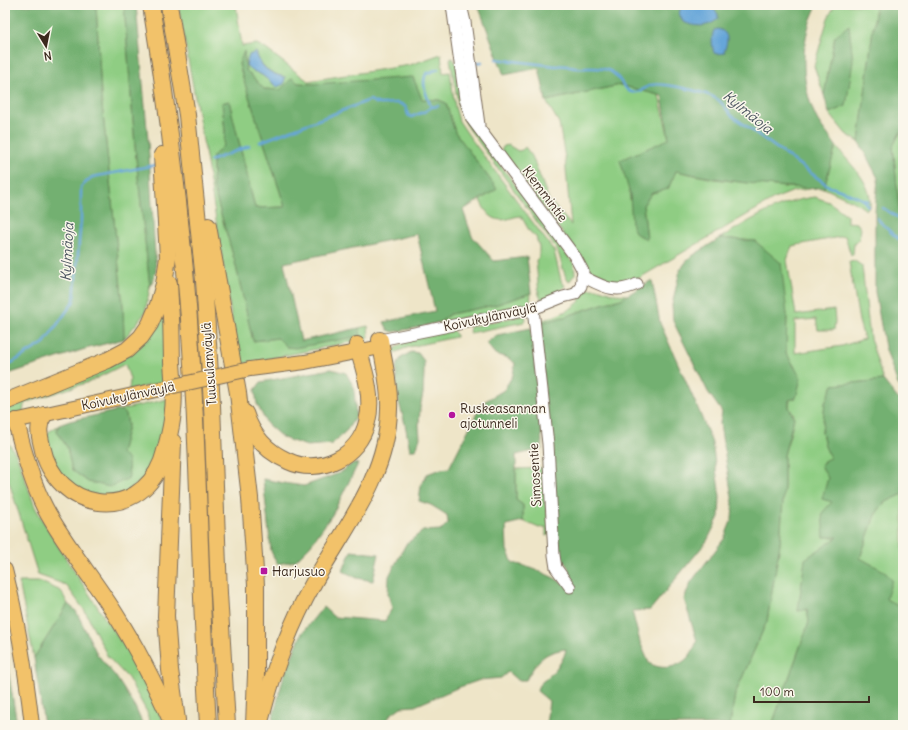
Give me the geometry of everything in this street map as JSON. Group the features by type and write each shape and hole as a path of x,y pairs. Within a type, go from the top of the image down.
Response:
{"highway":[{"name":"Tuusulanväylä","path":"169,5 188,115 204,281 211,398 226,725"},
{"name":"Tuusulanväylä","path":"151,6 165,94 186,283 194,410 208,725"},
{"path":"151,6 165,191 171,316 173,411 166,616 170,670 178,725"},
{"path":"188,115 238,393 250,498 256,584 256,674 254,725"},
{"path":"5,402 108,360 126,350 141,337 150,324 158,306 164,284 168,257"},
{"path":"259,725 269,686 298,613 314,582 364,498 380,463 387,430 389,408 388,388 380,344"},
{"path":"238,393 249,425 257,438 266,447 289,462 303,465 330,463 341,458 353,449 361,438 367,422 370,405 358,348"},
{"path":"44,414 38,427 39,433 43,453 55,477 64,487 76,496 103,502 118,501 131,496 144,488 153,477 161,462 166,446 173,411"},
{"path":"10,422 45,508 114,611 135,646 173,725"}],"main road":[{"name":"Koivukylänväylä","path":"10,422 250,369 304,355 380,344"},
{"path":"5,570 14,605 25,665 32,725"}],"street":[{"name":"Klemmintie","path":"452,5 464,99 472,119 576,258 582,271 582,276"},
{"name":"Klemmintie","path":"461,5 465,22 480,131"},
{"path":"582,276 613,290 637,284"},
{"name":"Koivukylänväylä","path":"380,344 397,343 415,333 534,309 563,297 575,294 582,286 582,276"},
{"name":"Simosentie","path":"534,309 548,444 554,555 556,568 570,586"}],"green space":[{"path":"5,5 96,5 101,95 123,306 124,339 85,349 5,375"},
{"path":"96,5 124,5 136,158 150,287 145,313 124,339 123,306 101,95"},
{"path":"124,5 136,5 148,140 156,271 150,287 136,158"},
{"path":"178,5 236,5 242,46 257,44 266,49 308,81 410,65 441,54 443,73 450,72 455,107 459,121 554,251 561,280 565,286 559,292 542,300 539,295 536,260 539,257 539,247 536,237 530,232 521,216 498,220 491,216 486,210 480,200 497,189 455,132 446,103 439,100 422,100 312,84 298,83 280,90 263,89 246,70 244,53 239,64 285,207 255,208 229,101 222,103 225,131 224,145 213,156 213,187 235,262 253,341 278,338 287,347 361,336 359,328 368,326 369,338 239,365 206,157","holes":["256,52 263,66 271,72 285,77 277,87 262,75 251,70"]},
{"path":"478,5 682,5 679,13 718,14 710,5 817,5 806,37 804,49 804,74 813,110 818,121 836,146 824,188 787,187 749,183 676,171 668,189 652,193 643,205 647,239 636,234 632,226 630,194 620,160 669,139 662,96 620,85 546,101 539,68 504,75"},
{"path":"835,5 876,5 859,142 846,134 829,113 846,106 835,36 824,95 814,66 828,18"},
{"path":"876,5 903,5 903,127 893,146 903,248 903,388 898,385 885,347 875,292 875,211 878,178 859,142"},
{"path":"849,25 853,61 846,106 829,113 824,95 835,36"},
{"path":"244,51 246,70 264,89 280,90 292,78 298,83 312,84 413,77 422,99 439,100 446,103 455,132 497,189 463,210 472,236 494,261 527,257 531,293 495,305 450,314 440,322 393,332 388,330 384,322 435,311 417,234 284,263 301,341 359,328 361,336 295,348 287,347 278,338 253,341 235,262 213,187 213,156 224,145 225,131 222,103 229,101 255,208 285,207 239,64"},
{"path":"453,58 457,65 472,127 574,264 575,274 569,282 556,248 467,126 459,108 450,59"},
{"path":"620,85 659,95 669,139 628,184 631,205 647,239 643,205 652,193 668,189 676,171 714,179 784,187 816,188 794,191 774,199 629,284 620,286 601,280 593,274 501,150 504,146 508,145 518,151 525,147 532,156 549,200 571,225 565,158 559,123 546,101"},
{"path":"903,127 903,248 893,146"},
{"path":"836,146 859,174 868,189 870,206 866,210 856,203 824,188"},
{"path":"815,197 829,202 847,215 847,222 857,223 861,229 859,239 854,244 853,255 851,255 845,236 792,246 787,260 796,315 834,310 835,321 834,330 818,330 816,319 795,321 795,353 842,346 864,339 859,321 849,262 855,261 862,266 870,338 883,380 833,385 825,403 822,432 825,446 831,459 823,499 832,501 824,537 839,536 798,611 807,609 809,622 772,725 730,725 735,694 767,621 780,544 784,486 784,455 792,428 794,415 789,407 795,367 786,353 787,314 755,241 720,238 754,218 777,207 802,199"},
{"path":"720,238 755,241 781,263 787,314 786,353 801,378 796,398 789,400 789,407 794,418 784,455 784,486 780,544 767,621 735,694 730,725 546,725 549,701 537,691 540,684 560,664 566,649 552,652 542,658 526,680 517,680 508,672 501,678 480,680 415,706 401,707 390,715 385,725 271,725 284,675 302,633 323,607 334,617 385,621 392,608 388,594 389,576 406,544 423,531 441,530 448,523 447,515 431,505 419,501 421,485 427,474 449,468 482,403 504,390 513,375 515,363 508,358 495,354 486,343 497,335 531,328 541,424 542,449 516,455 516,500 523,505 523,521 506,525 507,550 513,563 538,571 564,583 573,584 568,567 558,552 539,323 564,317 621,299 652,280 660,323 712,443 720,496 719,517 707,541 650,610 632,611 640,642 649,663 659,667 671,667 681,663 690,655 697,641 684,599 691,582 724,539 732,519 733,503 720,423 722,412 708,392 673,321 672,305 680,270 689,258"},
{"path":"587,289 600,289 615,294 629,295 621,299 564,317 539,323 540,321 571,308 580,301 579,295"},
{"path":"531,293 530,305 440,322 450,314 495,305"},
{"path":"165,299 169,381 129,390 130,379 125,364 89,382 27,402 24,405 23,413 5,417 5,407 112,364"},
{"path":"525,315 526,320 524,322 469,332 470,327"},
{"path":"452,330 456,334 456,337 409,347 391,354 402,343 418,337"},
{"path":"411,352 418,353 424,361 423,394 420,408 419,426 420,438 416,450 410,450 397,395 396,367 401,358"},
{"path":"331,369 346,373 354,387 356,416 347,430 332,444 307,446 283,438 267,424 257,404 255,390 261,382"},
{"path":"883,380 903,405 903,494 884,503 875,515 860,558 884,571 892,580 886,599 903,609 903,725 772,725 809,622 807,609 798,611 805,559 838,537 824,537 822,513 832,502 822,499 828,478 821,466 825,460 830,458 825,446 822,432 825,403 833,385"},
{"path":"168,399 170,409 151,473 121,497 79,493 51,462 47,433 59,425 57,432 67,447 72,470 121,453 128,426 126,414 120,410"},
{"path":"120,410 126,414 128,426 121,453 128,460 129,478 110,487 88,482 72,470 67,447 57,432 59,425 70,421"},
{"path":"5,443 10,445 17,456 35,507 58,546 108,623 134,659 165,725 150,725 147,712 128,678 108,657 85,611 66,585 38,575 5,469"},
{"path":"353,463 358,464 332,515 310,546 295,561 277,564 271,551 263,479 304,486 340,473"},
{"path":"542,468 550,534 546,536 546,527 539,528 523,521 523,505 516,500 516,469"},
{"path":"903,494 903,609 886,599 860,558 875,515 884,503"},
{"path":"351,551 379,554 373,581 357,578 343,571"},
{"path":"19,582 41,582 61,591 68,604 34,658"},
{"path":"68,604 76,611 97,654 116,677 135,707 143,725 44,725 34,658"},
{"path":"5,651 16,718 17,725 5,725"}],"water":[{"path":"682,5 710,5 718,14 718,19 710,24 701,26 683,22 679,13"},
{"path":"718,29 725,33 727,38 724,53 717,54 714,53 712,39 714,30"},
{"path":"256,52 260,62 266,69 270,72 285,77 284,84 277,87 246,65 249,55"}],"waterway":[{"name":"Kylmäoja","path":"496,59 574,68 606,69 613,73 628,91 631,92 637,92 651,85 657,84 704,93 717,99 731,115 830,187 868,201"},
{"name":"Kylmäoja","path":"475,63 482,62"},
{"name":"Kylmäoja","path":"260,142 370,100 380,104 401,104 406,107 408,115 411,117 426,111 431,107 425,90 424,82 426,74 438,69"},
{"name":"Kylmäoja","path":"431,107 438,106"},
{"name":"Kylmäoja","path":"210,161 249,146"},
{"name":"Kylmäoja","path":"5,367 44,343 74,301 81,219 81,187 92,177 156,165"},
{"name":"Kylmäoja","path":"863,200 868,206"},
{"name":"Kylmäoja","path":"883,208 897,217 903,217"},
{"name":"Kylmäoja","path":"877,218 903,243"}],"place":[{"name":"Ruskeasannan ajotunneli","path":"452,415"},
{"name":"Harjusuo","path":"264,571"}]}
